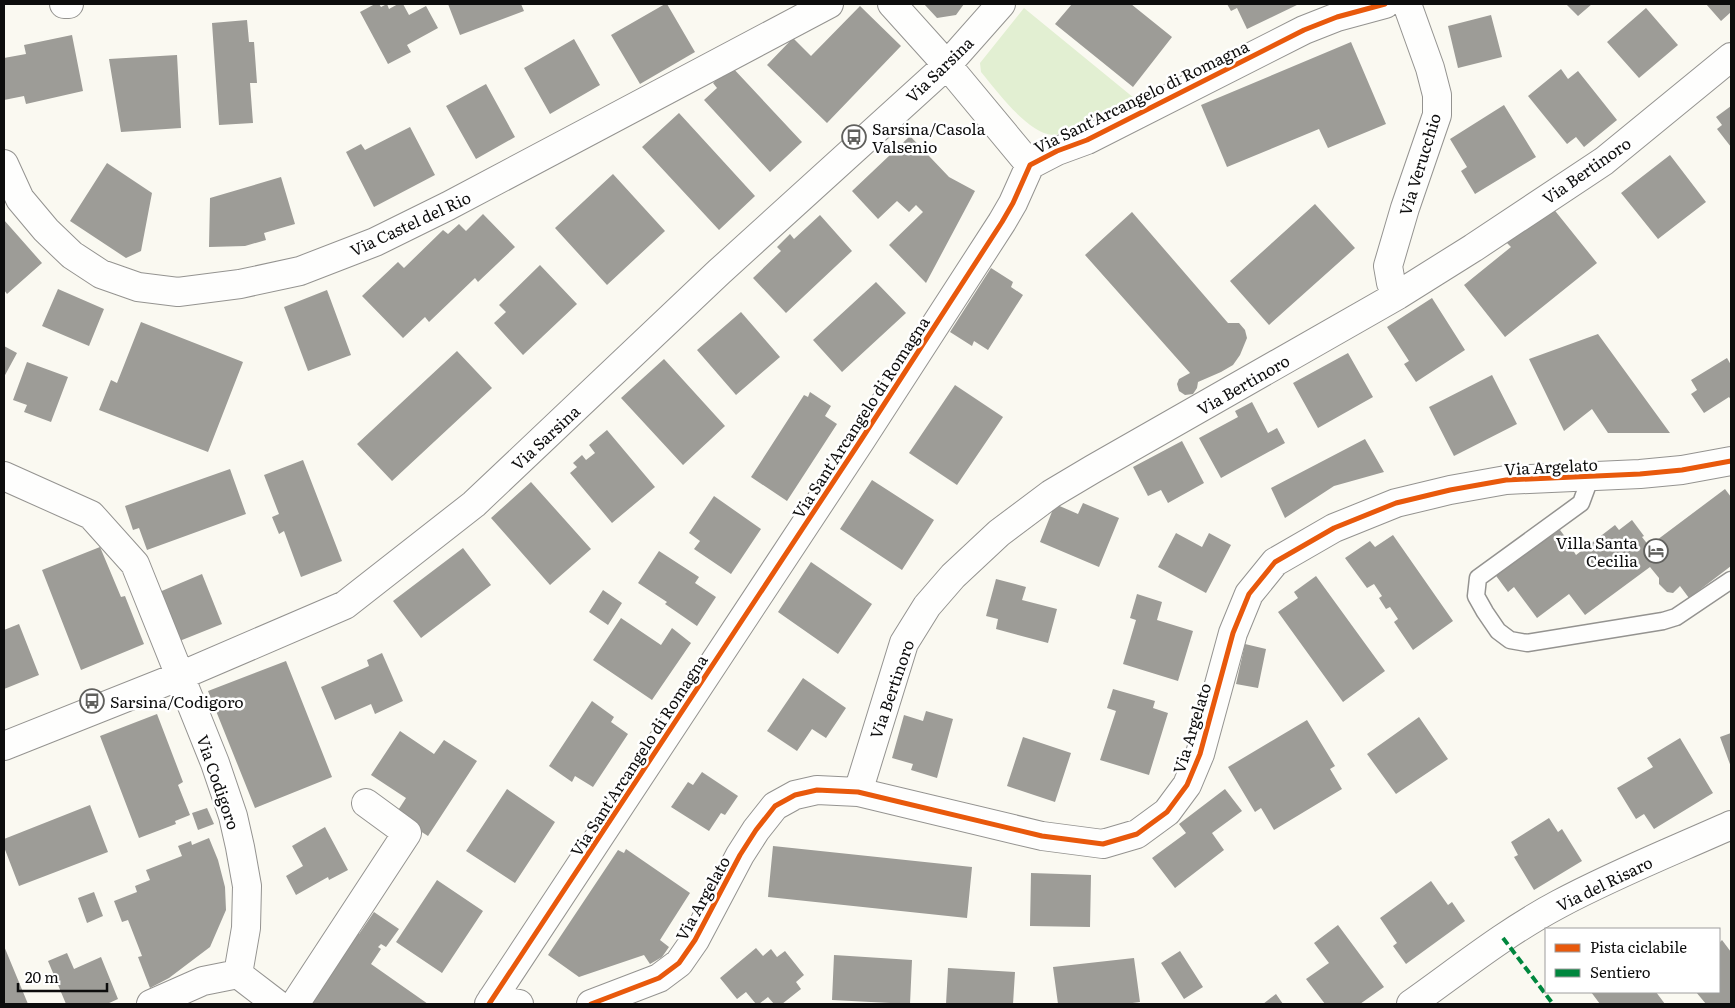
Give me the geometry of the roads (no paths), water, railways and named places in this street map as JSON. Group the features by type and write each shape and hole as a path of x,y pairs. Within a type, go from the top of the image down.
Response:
{"street":[{"path":"64,4 69,4"},
{"name":"Via Castel del Rio","path":"4,164 20,199 46,230 72,255 101,274 138,287 178,292 240,284 300,272 375,242 457,202 829,4"},
{"path":"892,4 947,65 1030,165"},
{"name":"Via Sarsina","path":"4,746 180,676 344,605 474,504 719,272 947,65 1002,4"},
{"name":"Via Sant'Arcangelo di Romagna","path":"490,1002 861,440 1002,222 1030,165 1057,151 1087,140 1304,30 1337,16 1385,4"},
{"name":"Via Verucchio","path":"1398,295 1391,283 1388,266 1405,208 1437,115 1437,95 1430,68 1407,4"},
{"name":"Via Bertinoro","path":"858,792 904,643 927,606 952,576 1000,533 1051,494 1398,295 1473,248 1604,161 1731,57"},
{"name":"Via Argelato","path":"591,1004 659,978 679,962 700,932 740,855 756,830 775,806 795,795 817,790 858,792 1042,836 1103,844 1137,834 1167,812 1187,785 1200,754 1233,633 1250,594 1275,562 1334,528 1396,503 1450,490 1506,480 1640,474 1722,464 1731,460"},
{"name":"Via Codigoro","path":"4,476 91,514 135,564 215,763 233,816 246,886 246,928 238,974"},
{"path":"295,1004 407,833 366,804"},
{"name":"Via del Risaro","path":"1411,1004 1504,938 1557,905 1627,870 1731,825"},
{"path":"151,1004 203,981 238,974 277,1004"},
{"path":"490,1002 519,1004"}],"lane":[{"path":"1591,476 1581,503 1478,578 1476,596 1484,612 1498,631 1510,640 1527,643 1663,621 1676,617 1731,580"}],"place":[{"name":"Sarsina/Casola Valsenio","path":"854,137"},
{"name":"Villa Santa Cecilia","path":"1656,551"},
{"name":"Sarsina/Codigoro","path":"92,701"}]}
